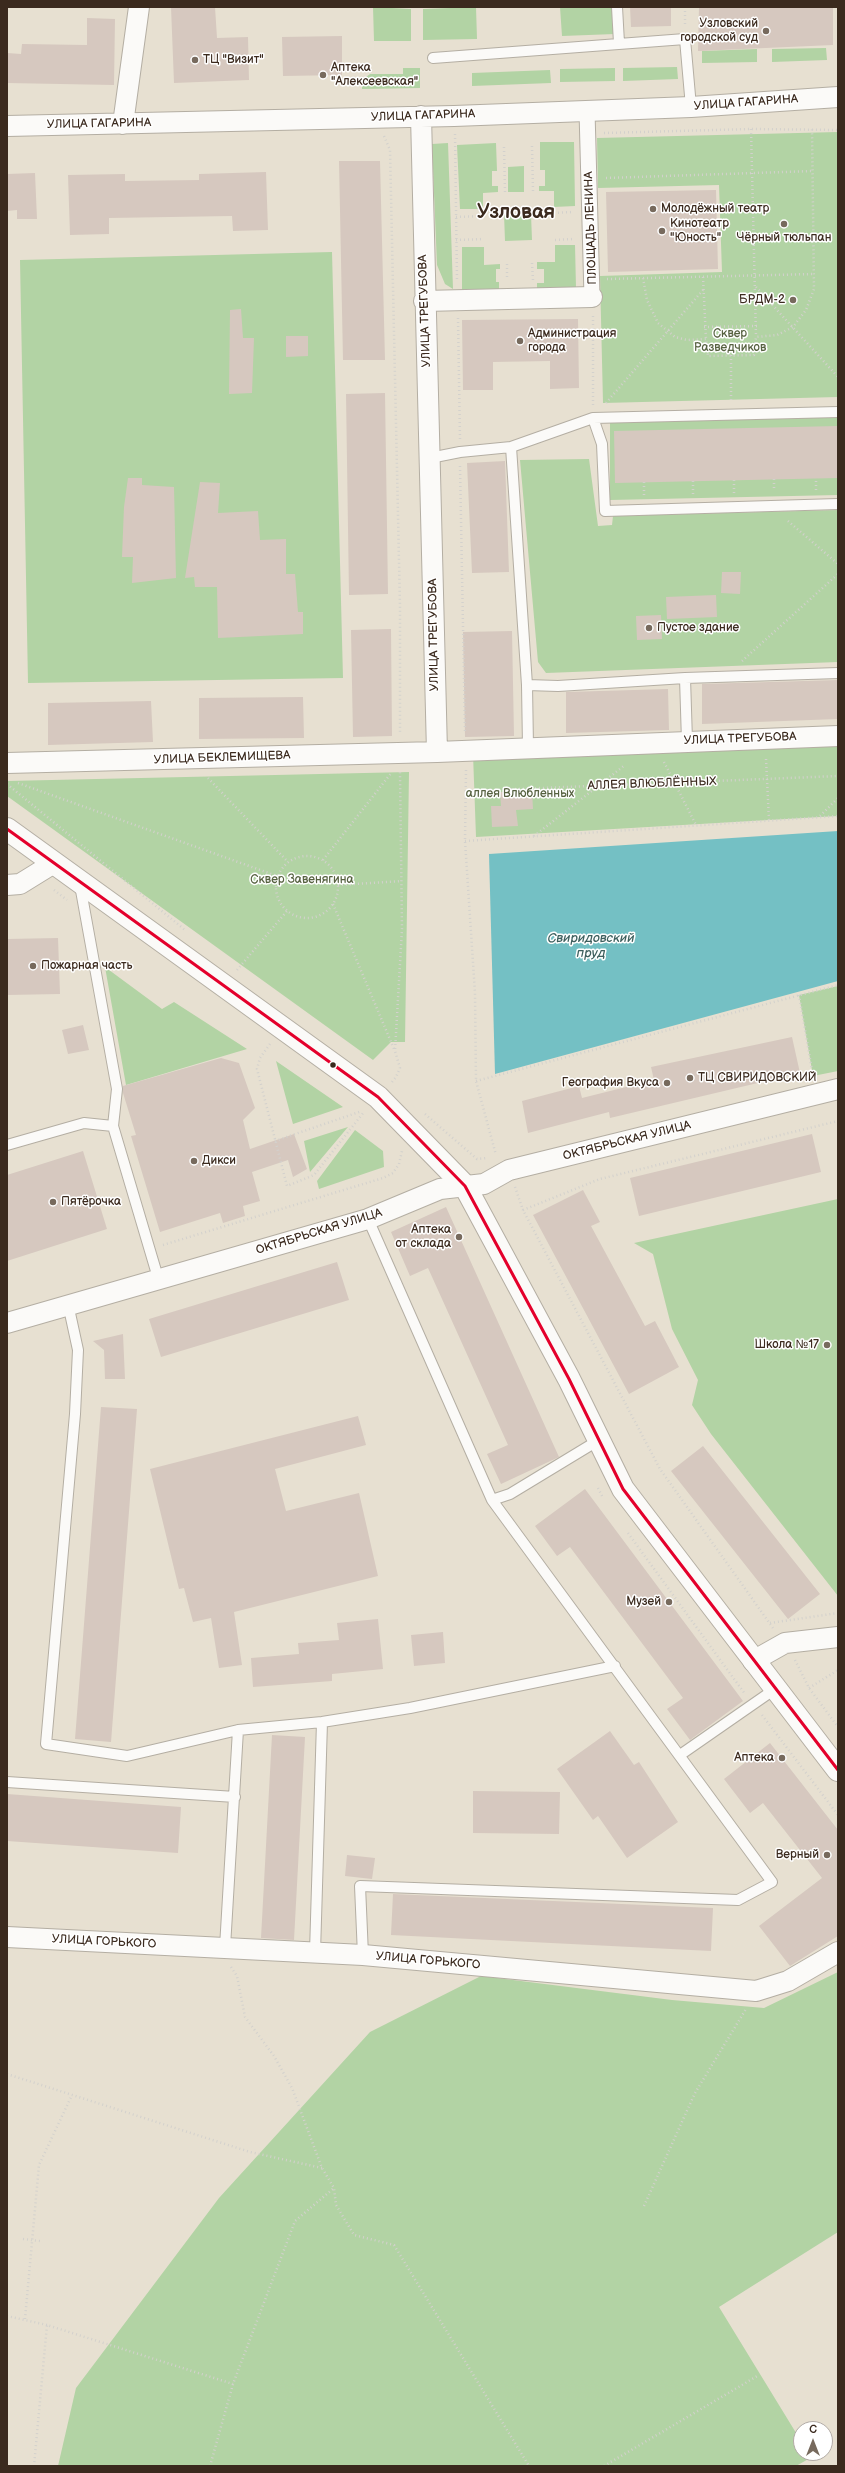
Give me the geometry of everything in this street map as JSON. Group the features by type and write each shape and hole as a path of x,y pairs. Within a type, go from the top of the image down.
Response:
{"main road":[{"path":"7,829 79,879 368,1104 465,1186 569,1379 623,1489 753,1661 838,1770"}],"street":[{"path":"123,124 139,7"},
{"name":"УЛИЦА ГАГАРИНА","path":"7,126 454,116 691,107 838,97"},
{"name":"ПЛОЩАДЬ ЛЕНИНА","path":"424,301 458,300 593,288 587,111"},
{"name":"УЛИЦА ТРЕГУБОВА","path":"421,116 424,301 430,458 437,752 528,747 838,736"},
{"name":"УЛИЦА БЕКЛЕМИЩЕВА","path":"7,764 190,759 400,757 437,752"},
{"path":"7,885 20,884 54,863"},
{"name":"ОКТЯБРЬСКАЯ УЛИЦА","path":"7,1323 68,1304 159,1281 368,1219 440,1188 484,1184 509,1170 838,1089"},
{"path":"753,1661 785,1643 838,1636"},
{"name":"УЛИЦА ГОРЬКОГО","path":"7,1937 363,1955 756,1991 788,1981 838,1952"}],"lane":[{"path":"617,7 619,43"},
{"path":"433,58 685,39 691,107"},
{"path":"430,458 460,452 511,447 593,418 838,412"},
{"path":"593,418 602,444 605,511 838,504"},
{"path":"511,447 527,685 528,747"},
{"path":"527,685 558,686 725,676 838,673"},
{"path":"685,678 686,741"},
{"path":"79,879 87,915 117,1089 113,1126 159,1281"},
{"path":"7,1145 84,1123 113,1126"},
{"path":"363,1955 360,1886 738,1900 772,1882 680,1754 492,1500 368,1219"},
{"path":"68,1304 78,1350 75,1414 46,1744 127,1756 238,1730 322,1722 410,1708 615,1666"},
{"path":"492,1500 510,1494 599,1440"},
{"path":"680,1754 775,1689"},
{"path":"315,1952 322,1722"},
{"path":"221,1947 235,1797 238,1730"},
{"path":"7,1782 235,1797"}],"path":[{"path":"454,116 467,792 465,841 475,992 476,1081 496,1155"},
{"path":"383,117 385,141 390,150 400,606 402,881 395,1051"},
{"path":"588,133 751,129 838,130"},
{"path":"703,277 704,327 708,356 754,355 756,326 751,129"},
{"path":"756,337 777,335 793,327 812,298 814,274 812,129"},
{"path":"532,146 533,191"},
{"path":"504,147 505,192"},
{"path":"590,178 813,171"},
{"path":"456,217 483,216"},
{"path":"456,240 484,239"},
{"path":"593,418 593,288 643,278 814,274"},
{"path":"643,278 647,300 658,323 665,331 674,337 687,340 706,340"},
{"path":"755,287 838,377"},
{"path":"593,418 665,331 703,290"},
{"path":"704,327 756,326"},
{"path":"731,355 731,415"},
{"path":"772,506 838,564"},
{"path":"725,676 838,574"},
{"path":"766,738 769,820"},
{"path":"654,742 696,825"},
{"path":"323,860 400,757"},
{"path":"190,759 288,862"},
{"path":"534,836 629,762"},
{"name":"АЛЛЕЯ ВЛЮБЛЁННЫХ","path":"467,792 838,776"},
{"path":"14,782 277,876"},
{"path":"820,817 838,798"},
{"path":"465,841 838,816"},
{"path":"271,1043 260,1058 257,1069 287,1186 314,1175 368,1104 396,1077 400,1068 395,1051 333,904 338,885 330,867 323,860 305,856 288,862 277,876 276,895 287,911 306,918 317,916 333,904"},
{"path":"34,876 87,915"},
{"path":"338,885 402,881"},
{"path":"235,972 287,911"},
{"path":"476,1081 838,985"},
{"path":"800,995 813,1076"},
{"path":"266,1040 278,1048"},
{"path":"276,1141 368,1104"},
{"path":"838,1121 600,1179 523,1210 660,1469 785,1643 809,1688 838,1727"},
{"path":"149,1248 383,1178 393,1172 399,1164 403,1149 408,1155"},
{"path":"597,1487 605,1501"},
{"path":"624,1526 753,1704 838,1815"},
{"path":"770,1623 838,1613"},
{"path":"809,1688 838,1670"},
{"path":"221,1947 237,1976 245,2016 274,2056 292,2088 322,2168 334,2188 336,2205 354,2235 394,2244 529,2466"},
{"path":"644,2206 695,2094 756,1991"},
{"path":"7,2074 250,2152 322,2168"},
{"path":"25,2319 39,2165 72,2095"},
{"path":"210,2466 233,2384 294,2221 334,2188"},
{"path":"23,2239 40,2241"},
{"path":"7,2316 47,2325 233,2384"},
{"path":"34,2466 47,2325"},
{"path":"604,2466 760,2375"}],"green space":[{"path":"373,7 411,9 411,41 374,41"},
{"path":"476,7 477,39 423,40 423,9"},
{"path":"560,7 614,7 615,34 562,36"},
{"path":"826,48 827,60 772,62 772,49"},
{"path":"757,49 757,62 702,63 702,51"},
{"path":"677,67 678,79 623,81 623,68"},
{"path":"403,68 420,68 420,88 362,89 362,80 370,74 403,74"},
{"path":"615,68 615,81 560,82 560,69"},
{"path":"550,70 551,83 472,86 472,73"},
{"name":"Сквер Разведчиков","path":"838,132 838,397 603,403 600,276 722,272 719,185 598,188 597,138"},
{"path":"540,142 574,142 575,206 554,207 554,191 539,191 539,186 545,186 545,170 540,170"},
{"path":"448,143 453,289 445,284 437,265 432,144"},
{"path":"496,143 497,171 492,171 492,186 498,186 498,192 483,193 483,209 460,209 457,145"},
{"path":"524,166 524,192 508,192 508,167"},
{"path":"504,214 531,214 532,240 505,241"},
{"path":"555,245 575,245 576,288 537,289 537,283 544,283 544,269 537,269 537,262 555,262"},
{"path":"462,247 484,247 484,265 500,264 500,269 496,269 496,282 499,282 499,289 462,290"},
{"path":"332,252 343,678 28,683 20,260"},
{"path":"838,413 838,495 610,500 610,420"},
{"path":"589,459 598,526 612,525 613,516 838,510 838,662 546,673 538,662 520,460"},
{"name":"аллея Влюбленных","path":"838,741 838,816 476,837 473,754"},
{"name":"Сквер Завенягина","path":"409,772 405,1042 391,1042 373,1060 7,796 7,781"},
{"path":"105,967 162,1009 174,1002 247,1049 126,1085"},
{"path":"838,986 838,1071 813,1076 799,995"},
{"path":"276,1061 343,1107 293,1124"},
{"path":"348,1127 310,1172 304,1141"},
{"path":"355,1130 383,1151 384,1167 319,1189 317,1181"},
{"path":"838,1199 838,1596 711,1434 692,1405 698,1380 672,1329 653,1254 634,1243"},
{"path":"838,1972 838,2232 719,2307 793,2428 793,2461 805,2461 796,2466 58,2466 76,2388 219,2198 370,2032 481,1976 672,2000 764,2008"}],"water":[{"name":"Свиридовский пруд","path":"838,831 838,981 495,1074 489,854"}],"building":[{"name":"ТЦ \"Визит\"","path":"171,7 215,7 217,38 248,37 249,80 174,83"},
{"path":"630,7 671,7 671,26 631,27"},
{"name":"Узловский городской суд","path":"699,7 833,7 833,45 698,51"},
{"path":"87,18 115,19 114,85 7,83 7,53 21,54 22,44 87,45"},
{"path":"342,36 342,75 283,76 282,37"},
{"path":"339,161 380,161 385,360 343,360"},
{"path":"266,172 268,230 233,231 232,216 109,218 109,234 70,235 68,175 125,174 125,181 199,180 199,174"},
{"path":"35,173 37,219 17,219 17,210 7,211 7,174"},
{"name":"Кинотеатр \"Юность\"","path":"716,190 718,269 608,272 606,192"},
{"path":"241,309 243,338 254,338 252,393 229,394 230,310"},
{"name":"Администрация города","path":"578,319 579,388 550,389 550,361 493,362 493,390 463,390 462,320"},
{"path":"286,336 308,336 308,356 286,357"},
{"path":"385,393 388,594 349,595 346,394"},
{"path":"838,426 838,478 615,483 614,431"},
{"path":"505,461 509,572 472,573 467,463"},
{"path":"128,478 142,478 142,485 174,487 176,578 132,583 133,557 122,557 124,507"},
{"path":"200,482 220,483 218,513 258,511 260,540 286,539 286,574 295,574 298,612 303,612 303,634 218,638 217,587 195,587 194,577 185,578"},
{"path":"722,572 741,572 740,594 721,593"},
{"path":"716,595 717,617 667,619 666,597"},
{"name":"Пустое здание","path":"661,615 662,639 637,640 636,616"},
{"path":"391,629 392,736 353,737 351,630"},
{"path":"512,631 514,736 465,737 463,632"},
{"path":"838,680 838,719 702,724 702,684"},
{"path":"668,689 669,730 566,733 566,692"},
{"path":"303,697 304,738 199,739 199,698"},
{"path":"151,701 153,742 48,745 48,703"},
{"path":"532,791 533,809 516,810 518,826 492,827 491,806 501,806 500,792"},
{"name":"Пожарная часть","path":"58,938 60,994 7,995 7,939"},
{"path":"83,1025 89,1050 68,1054 62,1030"},
{"path":"792,1037 800,1073 610,1118 609,1112 528,1133 522,1101 579,1086 582,1098 654,1080 651,1067"},
{"path":"221,1058 239,1063 255,1108 243,1120 250,1149 294,1134 307,1169 293,1177 288,1160 252,1172 260,1201 243,1206 245,1216 223,1223 220,1213 160,1232 131,1136 136,1135 123,1093 123,1086"},
{"path":"812,1134 821,1172 639,1216 630,1178"},
{"name":"Пятёрочка","path":"83,1151 107,1229 7,1261 7,1175"},
{"path":"583,1190 600,1222 591,1226 645,1326 655,1321 679,1367 629,1394 533,1215"},
{"path":"446,1207 559,1457 501,1484 487,1454 508,1445 428,1268 410,1276 391,1232"},
{"path":"337,1262 349,1300 161,1357 149,1319"},
{"path":"123,1334 125,1379 105,1379 104,1350 93,1341"},
{"path":"101,1407 137,1409 111,1742 75,1739"},
{"path":"358,1416 366,1445 275,1469 286,1511 359,1493 378,1576 234,1612 242,1665 219,1668 211,1618 193,1622 184,1588 179,1589 150,1469"},
{"path":"703,1446 820,1594 788,1619 671,1471"},
{"path":"585,1489 743,1701 690,1740 667,1709 683,1698 570,1547 557,1556 535,1526"},
{"path":"378,1619 383,1669 332,1674 332,1681 253,1687 251,1658 299,1654 298,1643 339,1640 337,1623"},
{"path":"443,1632 445,1663 414,1666 411,1635"},
{"path":"610,1731 634,1765 639,1762 678,1822 627,1858 598,1816 593,1820 557,1769"},
{"path":"272,1735 305,1737 294,1940 261,1938"},
{"path":"770,1743 838,1830 838,1936 790,1966 759,1926 822,1878 763,1803 750,1813 724,1779"},
{"path":"473,1791 560,1792 559,1834 473,1833"},
{"path":"7,1794 181,1807 178,1853 7,1841"},
{"path":"347,1855 375,1858 372,1879 345,1876"},
{"path":"393,1894 713,1908 711,1951 391,1935"}],"transit line":[{"path":"7,829 378,1097 465,1186 569,1379 623,1489 838,1770"}],"place":[{"name":"Узловский городской суд","path":"766,31"},
{"name":"ТЦ \"Визит\"","path":"195,60"},
{"name":"Аптека \"Алексеевская\"","path":"323,75"},
{"name":"Молодёжный театр","path":"653,209"},
{"name":"Чёрный тюльпан","path":"784,224"},
{"name":"Кинотеатр \"Юность\"","path":"662,231"},
{"name":"БРДМ-2","path":"793,300"},
{"name":"Администрация города","path":"520,341"},
{"name":"Пустое здание","path":"649,628"},
{"name":"Пожарная часть","path":"33,966"},
{"name":"ТЦ СВИРИДОВСКИЙ","path":"690,1078"},
{"name":"География Вкуса","path":"667,1083"},
{"name":"Дикси","path":"194,1161"},
{"name":"Пятёрочка","path":"53,1202"},
{"name":"Аптека от склада","path":"459,1237"},
{"name":"Школа №17","path":"827,1345"},
{"name":"Музей","path":"669,1602"},
{"name":"Аптека","path":"782,1758"},
{"name":"Верный","path":"827,1855"}],"district":[{"name":"Узловая","path":"516,213"}]}
